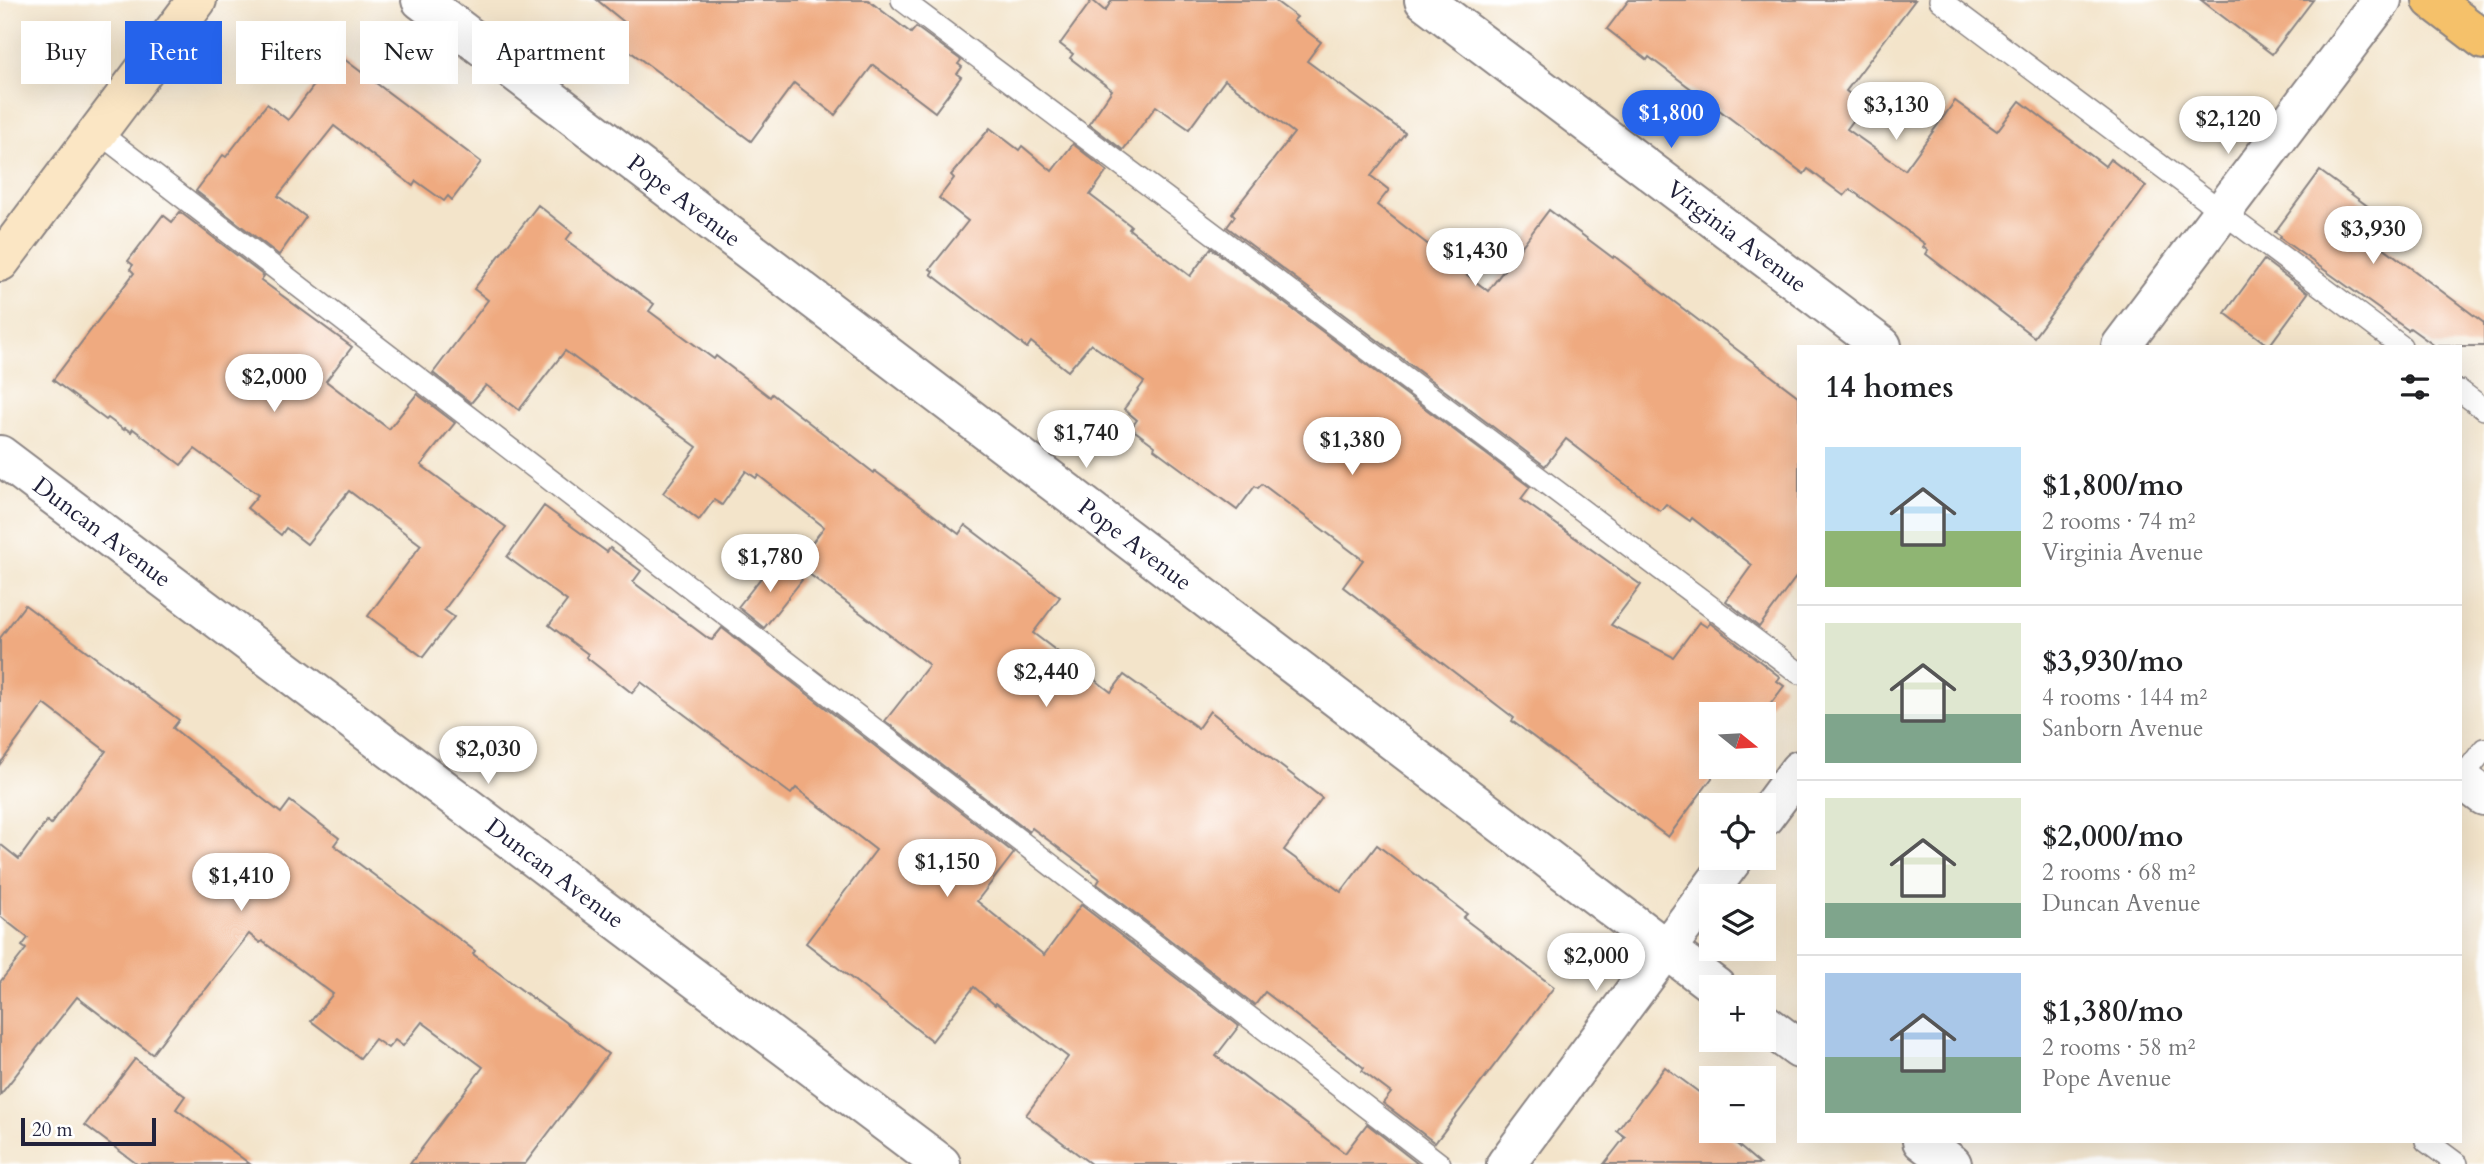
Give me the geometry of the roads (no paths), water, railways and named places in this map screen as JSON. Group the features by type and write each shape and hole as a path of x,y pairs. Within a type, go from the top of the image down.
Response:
{"main road":[{"path":"0,262 197,0"},
{"path":"2432,0 2484,40"}],"street":[{"name":"Pope Avenue","path":"421,0 1700,975"},
{"name":"Virginia Avenue","path":"1424,0 1881,345"},
{"path":"2122,345 2382,0"},
{"name":"Duncan Avenue","path":"0,454 941,1164"},
{"path":"1776,801 1797,773"},
{"path":"2462,780 2484,796"},
{"path":"1506,1164 1725,870"},
{"path":"1776,1032 1797,1048"},
{"path":"1925,1143 1952,1164"}],"lane":[{"path":"902,0 1797,671"},
{"path":"1940,0 2400,345"},
{"path":"98,132 1440,1164"},
{"path":"2462,392 2484,409"},
{"path":"2462,778 2484,749"},
{"path":"2429,1143 2457,1164"}]}
